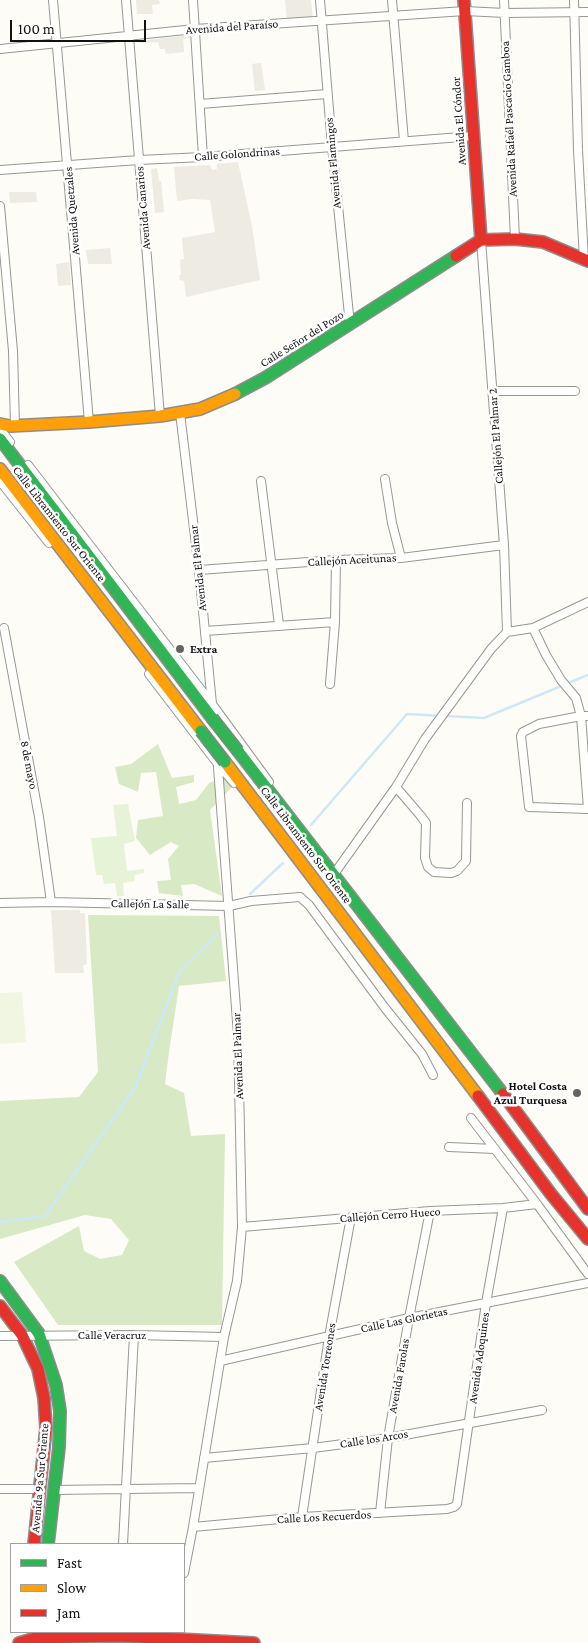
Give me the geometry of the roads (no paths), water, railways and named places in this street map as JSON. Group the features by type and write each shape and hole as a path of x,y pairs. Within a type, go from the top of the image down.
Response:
{"main road":[{"name":"Avenida El Cóndor","path":"464,5 481,240"},
{"path":"481,240 515,239 543,242 586,260"},
{"name":"Calle Señor del Pozo","path":"4,428 160,416 200,409 232,396 265,378 481,240"},
{"name":"Calle Libramiento Sur Oriente","path":"0,439 587,1206"},
{"name":"Calle Libramiento Sur Oriente","path":"0,469 222,763 250,794 551,1194 588,1239"},
{"name":"Avenida 9a Sur Oriente","path":"0,1281 39,1334 56,1385 60,1411 59,1447 48,1543"},
{"name":"Avenida 9a Sur Oriente","path":"0,1306 22,1335 38,1369 44,1398 46,1428 34,1543"},
{"path":"20,1643 36,1638 119,1634 254,1643"}],"street":[{"name":"Avenida Quetzales","path":"53,0 89,422"},
{"name":"Avenida Canarios","path":"126,0 160,416"},
{"path":"193,0 203,157"},
{"name":"Avenida Flamingos","path":"320,0 327,94 350,325"},
{"path":"392,0 404,141"},
{"name":"Avenida Rafaél Pascacio Gamboa","path":"504,0 515,239"},
{"path":"574,0 578,150 586,260"},
{"name":"Avenida del Paraíso","path":"0,49 195,29 394,16 464,5 504,13 588,12"},
{"path":"200,104 327,94"},
{"name":"Calle Golondrinas","path":"0,170 203,157 474,136"},
{"path":"578,150 588,150"},
{"path":"0,206 13,351 4,428 267,779 276,800"},
{"name":"Callejón El Palmar 2","path":"481,240 504,545 506,632"},
{"path":"0,316 9,317"},
{"path":"493,391 575,391"},
{"name":"Avenida El Palmar","path":"180,413 199,570 212,704 212,724"},
{"path":"385,479 392,523 401,558"},
{"path":"0,481 222,763"},
{"path":"261,481 279,625"},
{"name":"Callejón Aceitunas","path":"199,570 336,560 401,558 504,545"},
{"path":"330,684 335,622 336,560"},
{"path":"334,874 396,787 411,761 491,649 506,632 533,628 588,602"},
{"path":"205,631 335,622"},
{"name":"8 de mayo","path":"4,628 39,817 51,902"},
{"path":"533,628 546,655 561,680 576,698 584,716 588,809 529,808 522,732 539,724 584,716"},
{"name":"Avenida El Palmar","path":"185,1568 224,1337 237,1281 242,1227 238,1034 229,910 222,763 217,749"},
{"path":"396,787 426,824 425,858 428,867 434,872 451,873 457,871 466,861 467,803"},
{"name":"Callejón La Salle","path":"0,903 51,902 229,910 240,903 300,897 309,905 385,1008 422,1054 434,1074"},
{"path":"471,1118 588,1274"},
{"path":"449,1147 495,1149"},
{"name":"Callejón Cerro Hueco","path":"242,1227 537,1204"},
{"name":"Avenida Adoquines","path":"454,1507 457,1504 486,1303 503,1208"},
{"name":"Avenida Farolas","path":"380,1513 388,1438 408,1318 430,1211"},
{"name":"Avenida Torreones","path":"302,1517 351,1217"},
{"name":"Calle Las Glorietas","path":"220,1361 408,1318 588,1283"},
{"name":"Calle Veracruz","path":"0,1336 39,1334 224,1337"},
{"path":"123,1543 134,1335"},
{"name":"Calle los Arcos","path":"204,1458 313,1448 388,1438 542,1410"},
{"path":"54,1490 199,1488"},
{"path":"0,1489 39,1489"},
{"name":"Calle Los Recuerdos","path":"193,1527 302,1517 447,1509 454,1507"}],"waterway":[{"path":"311,825 407,714 484,718 588,675"},
{"path":"250,894 283,863"},
{"path":"0,1222 45,1216 136,1086 179,972 216,935"}],"place":[{"name":"Extra","path":"180,649"},
{"name":"Hotel Costa Azul Turquesa","path":"577,1093"}]}
